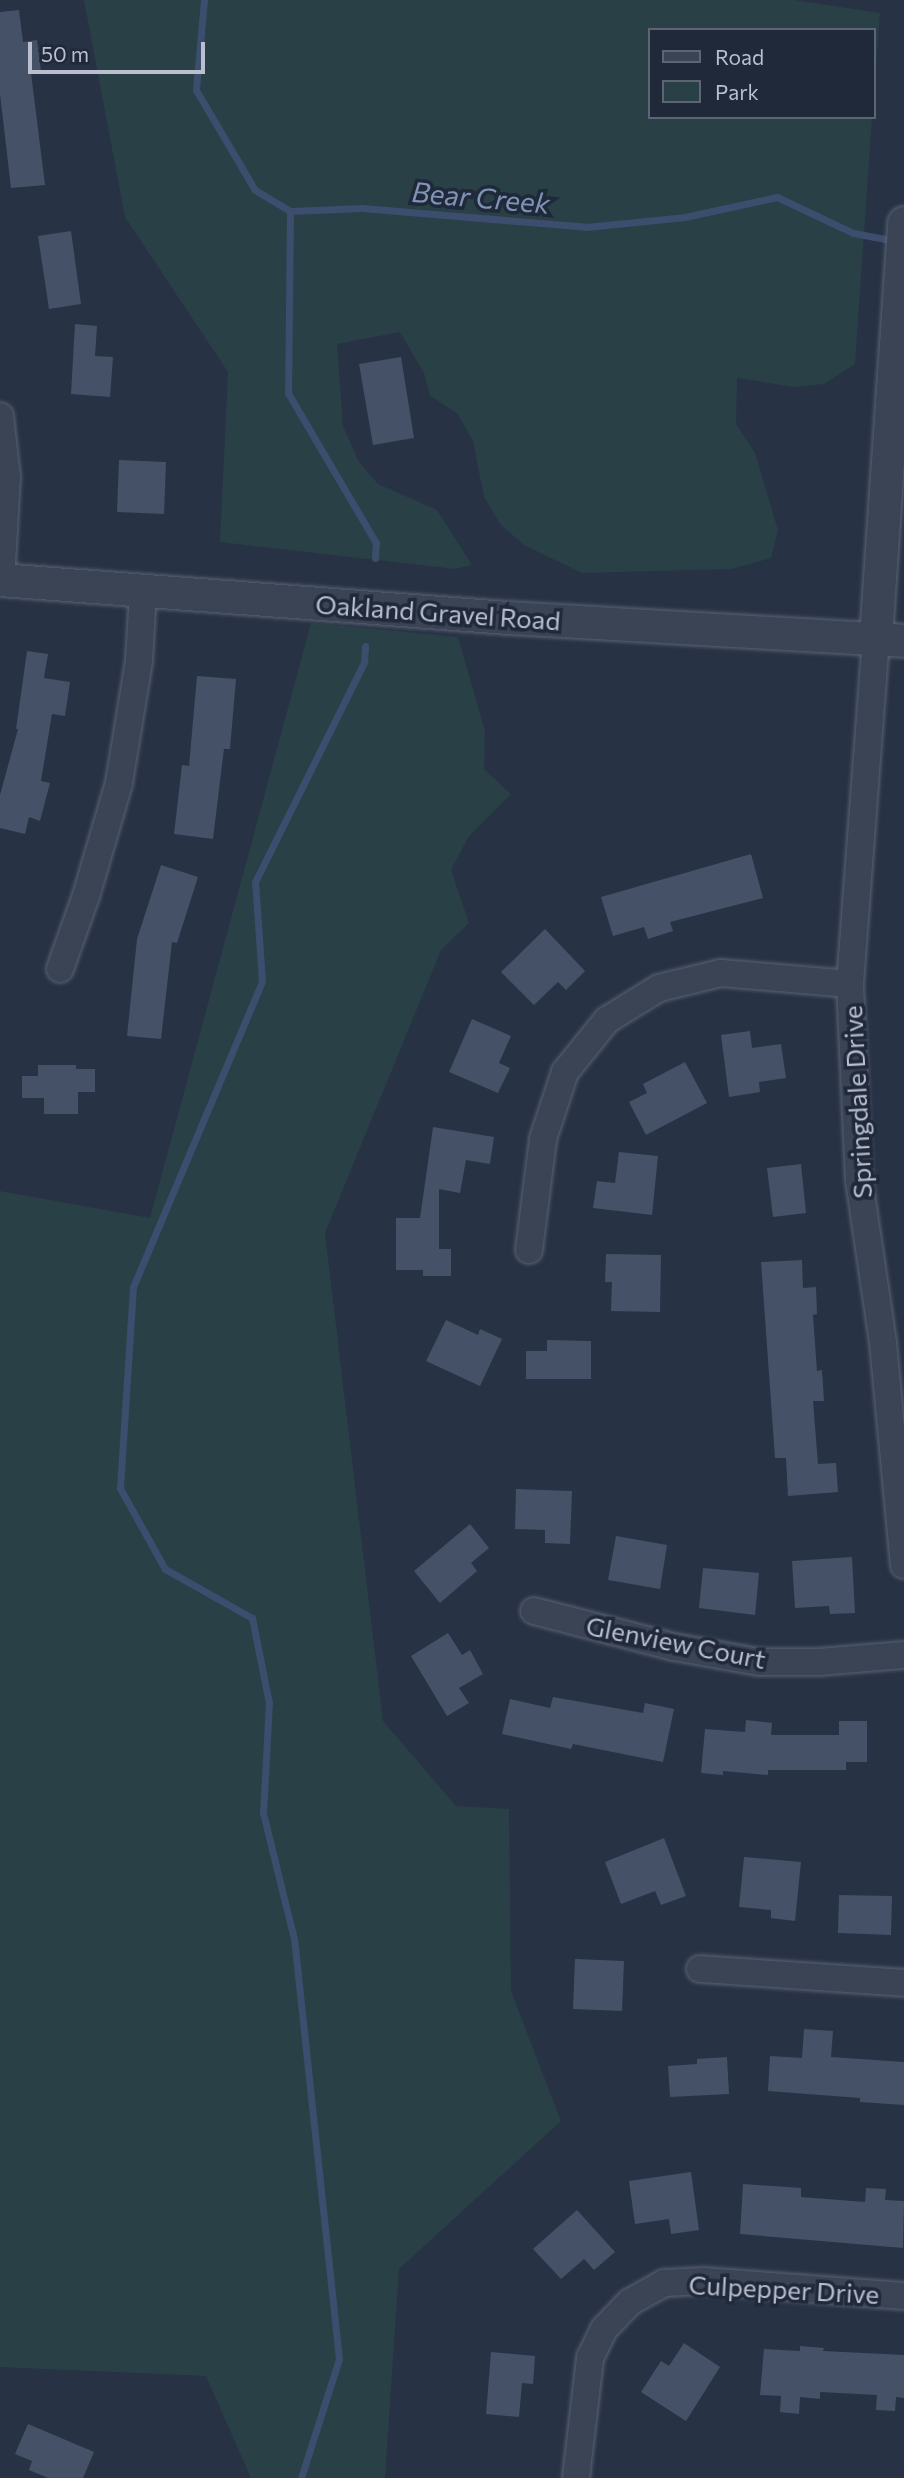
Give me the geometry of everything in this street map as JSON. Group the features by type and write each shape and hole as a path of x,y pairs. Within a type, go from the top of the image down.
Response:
{"street":[{"path":"890,639 899,297 904,223"},
{"path":"0,416 7,477 0,580"},
{"name":"Oakland Gravel Road","path":"0,580 508,618 890,639"},
{"path":"60,969 86,896 119,783 139,661 143,592"},
{"name":"Springdale Drive","path":"890,639 850,984 859,1180 893,1342 904,1565"},
{"path":"529,1250 543,1139 565,1072 607,1020 659,988 721,973 850,984"},
{"name":"Glenview Court","path":"534,1611 674,1647 759,1662 819,1662 904,1655"},
{"path":"700,1969 904,1983"},
{"name":"Culpepper Drive","path":"576,2478 590,2358 604,2329 630,2302 664,2283 704,2281 904,2296"}],"green space":[{"path":"84,0 794,0 880,13 876,63 876,28 648,28 648,119 872,119 855,364 824,384 794,387 737,378 736,424 755,453 778,530 771,558 732,569 582,573 524,545 501,525 484,497 473,441 457,413 430,396 424,373 400,332 337,344 343,426 359,462 378,484 437,510 472,565 455,569 220,542 228,372 125,217"},
{"path":"311,623 458,637 485,731 484,769 511,794 469,836 451,870 469,923 441,950 325,1233 383,1721 456,1806 509,1809 511,1991 561,2121 399,2269 385,2478 251,2478 206,2376 0,2367 0,1191 150,1218"}],"building":[{"path":"19,10 23,42 37,40 41,71 31,73 45,185 11,188 0,94 0,12"},
{"path":"71,231 81,304 49,309 38,236"},
{"path":"75,324 97,326 95,356 113,357 110,397 71,394"},
{"path":"401,357 414,438 373,445 359,364"},
{"path":"119,460 166,462 164,514 117,512"},
{"path":"27,651 48,654 44,678 70,682 65,716 52,714 41,781 50,783 40,821 29,817 25,834 0,828 0,795 18,729"},
{"path":"197,676 236,679 230,749 224,749 213,839 174,834 182,765 189,766"},
{"path":"751,854 763,898 670,922 673,931 648,939 644,927 613,936 601,897"},
{"path":"161,865 198,877 177,943 172,942 161,1039 127,1036 137,939"},
{"path":"545,929 585,971 566,990 558,982 534,1005 501,972"},
{"path":"472,1019 511,1036 499,1063 510,1068 498,1093 449,1072"},
{"path":"750,1031 752,1048 781,1044 786,1078 759,1082 760,1092 729,1097 721,1035"},
{"path":"685,1062 707,1103 646,1135 629,1102 647,1093 643,1084"},
{"path":"38,1065 76,1065 76,1069 95,1069 95,1092 78,1092 78,1114 44,1114 44,1098 22,1098 22,1076 38,1076"},
{"path":"433,1127 494,1137 490,1164 466,1160 460,1193 439,1189 439,1249 451,1249 451,1276 423,1276 423,1270 396,1270 396,1218 420,1218"},
{"path":"619,1152 658,1156 652,1215 593,1208 597,1181 615,1183"},
{"path":"801,1164 806,1213 773,1217 767,1168"},
{"path":"606,1254 661,1255 660,1312 611,1311 612,1282 605,1282"},
{"path":"802,1260 803,1288 816,1287 817,1314 813,1315 817,1371 822,1370 824,1401 813,1401 818,1464 836,1463 838,1492 788,1496 786,1458 775,1458 761,1262"},
{"path":"446,1320 478,1335 480,1329 502,1339 480,1386 426,1361"},
{"path":"547,1340 591,1341 591,1379 526,1379 526,1351 547,1351"},
{"path":"516,1489 572,1491 570,1544 545,1543 545,1530 515,1529"},
{"path":"470,1524 489,1548 471,1563 477,1571 440,1603 414,1571"},
{"path":"616,1536 667,1545 660,1589 608,1580"},
{"path":"852,1557 855,1613 830,1614 829,1606 795,1608 792,1561"},
{"path":"703,1568 759,1573 755,1615 699,1608"},
{"path":"448,1633 462,1655 470,1650 483,1674 459,1688 469,1703 447,1716 411,1656"},
{"path":"553,1697 643,1713 645,1703 674,1709 663,1762 573,1744 571,1749 502,1734 510,1699 550,1708"},
{"path":"746,1720 772,1723 771,1735 839,1735 839,1721 867,1721 867,1762 846,1762 846,1770 768,1770 768,1775 723,1771 723,1775 701,1773 705,1729 745,1732"},
{"path":"664,1838 686,1896 661,1905 655,1891 621,1904 605,1862"},
{"path":"744,1857 801,1862 795,1921 771,1918 771,1910 739,1907"},
{"path":"839,1895 892,1896 891,1935 838,1933"},
{"path":"575,1959 624,1961 622,2011 573,2009"},
{"path":"804,2029 833,2031 831,2057 904,2062 904,2105 860,2102 860,2098 768,2091 770,2056 802,2058"},
{"path":"727,2057 729,2094 670,2097 668,2066 697,2064 697,2059"},
{"path":"691,2172 699,2230 671,2234 669,2219 635,2224 629,2181"},
{"path":"743,2184 801,2188 801,2197 865,2202 866,2188 886,2189 885,2200 904,2201 903,2248 740,2234"},
{"path":"577,2210 615,2252 594,2270 584,2259 561,2279 533,2249"},
{"path":"684,2343 720,2367 686,2421 641,2392 661,2361 669,2366"},
{"path":"800,2346 824,2348 823,2351 904,2355 904,2398 896,2397 895,2411 876,2410 877,2395 820,2392 820,2399 800,2397 799,2414 780,2412 781,2396 760,2395 764,2349 800,2351"},
{"path":"491,2352 535,2356 533,2384 522,2383 519,2417 486,2414"},
{"path":"28,2424 94,2452 83,2478 48,2478 29,2470 32,2461 15,2454"}],"waterway":[{"name":"Bear Creek","path":"204,0 196,90 255,190 290,211 362,208 586,227 685,217 777,197 853,233 896,241"},
{"path":"290,211 288,393 376,543 375,558"},
{"path":"301,2478 339,2359 294,1939 263,1813 269,1703 252,1618 165,1569 120,1488 133,1287 262,981 255,882 364,662 365,646"}]}
